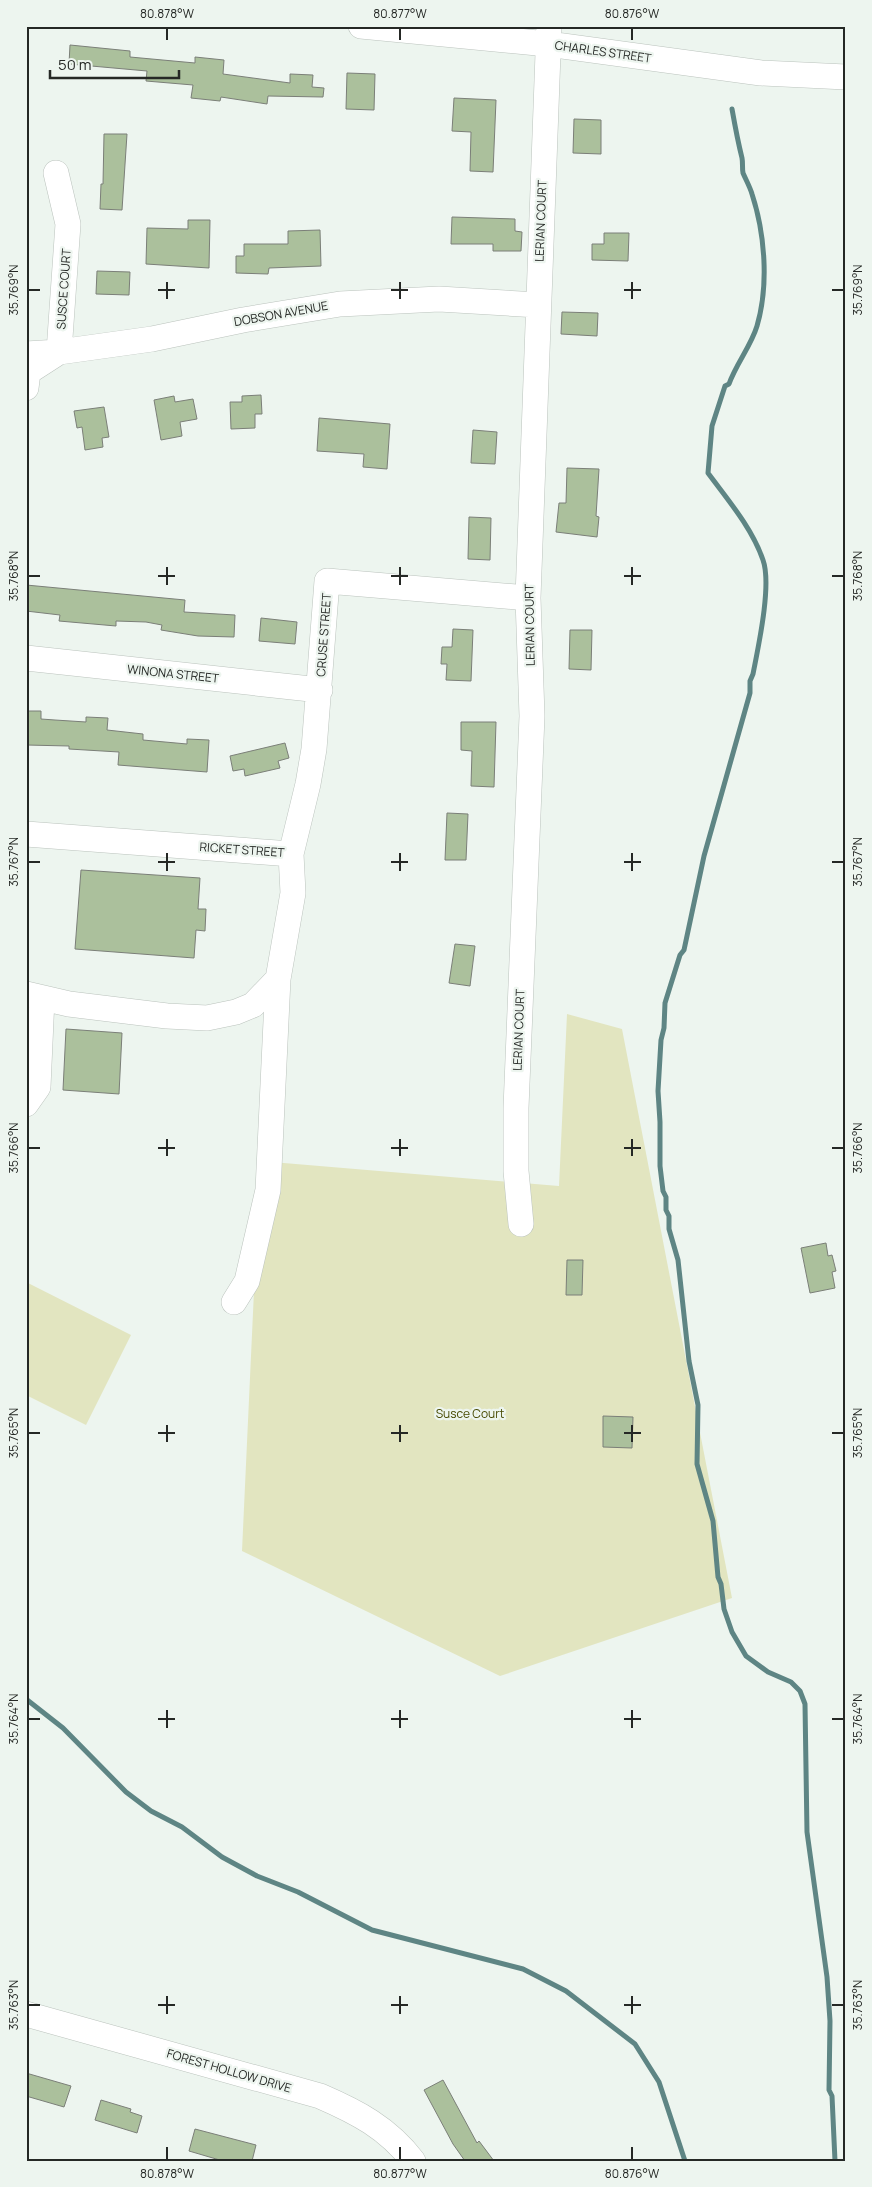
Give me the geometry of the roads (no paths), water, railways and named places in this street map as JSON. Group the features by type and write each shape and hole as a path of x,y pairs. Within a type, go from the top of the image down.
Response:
{"street":[{"name":"CHARLES STREET","path":"361,26 548,35 761,73 846,77"},
{"name":"LERIAN COURT","path":"521,1224 516,1170 516,1108 532,716 528,598 548,35"},
{"name":"SUSCE COURT","path":"56,174 68,224 60,352"},
{"name":"DOBSON AVENUE","path":"60,352 152,339 243,320 340,304 439,299 538,305"},
{"path":"27,372 60,352"},
{"name":"CRUSE STREET","path":"320,690 327,581 528,598"},
{"name":"WINONA STREET","path":"26,658 320,690"},
{"name":"RICKET STREET","path":"26,834 291,854 308,784 320,690"},
{"path":"234,1302 247,1281 268,1190 278,978 293,893 291,854"},
{"path":"26,1104 38,1087 34,996 70,1004 167,1016 207,1018 236,1012 254,1004 278,978"},
{"name":"FOREST HOLLOW DRIVE","path":"26,2014 320,2096 354,2110 385,2131 413,2161"}],"waterway":[{"path":"732,109 742,158 743,173 751,191 760,226 764,260 763,294 757,326 729,384 725,386 712,426 708,473 739,515 758,548 765,571 765,600 758,649 750,681 750,693 704,856 684,950 680,955 665,1003 658,1091 660,1166 663,1191 666,1197 666,1210 669,1216 669,1229 678,1260 689,1361 698,1405 697,1464 713,1521 718,1577 721,1584 724,1609 732,1632 746,1656 768,1672 791,1682 800,1691 805,1704 807,1832 827,1977 830,2021 829,2090 832,2096 835,2161"},
{"path":"26,1699 63,1728 126,1792 151,1811 182,1827 222,1857 257,1876 298,1892 372,1930 523,1969 566,1991 635,2044 659,2082 685,2161"}],"park label":[{"name":"Susce Court","path":"470,1414"}]}
